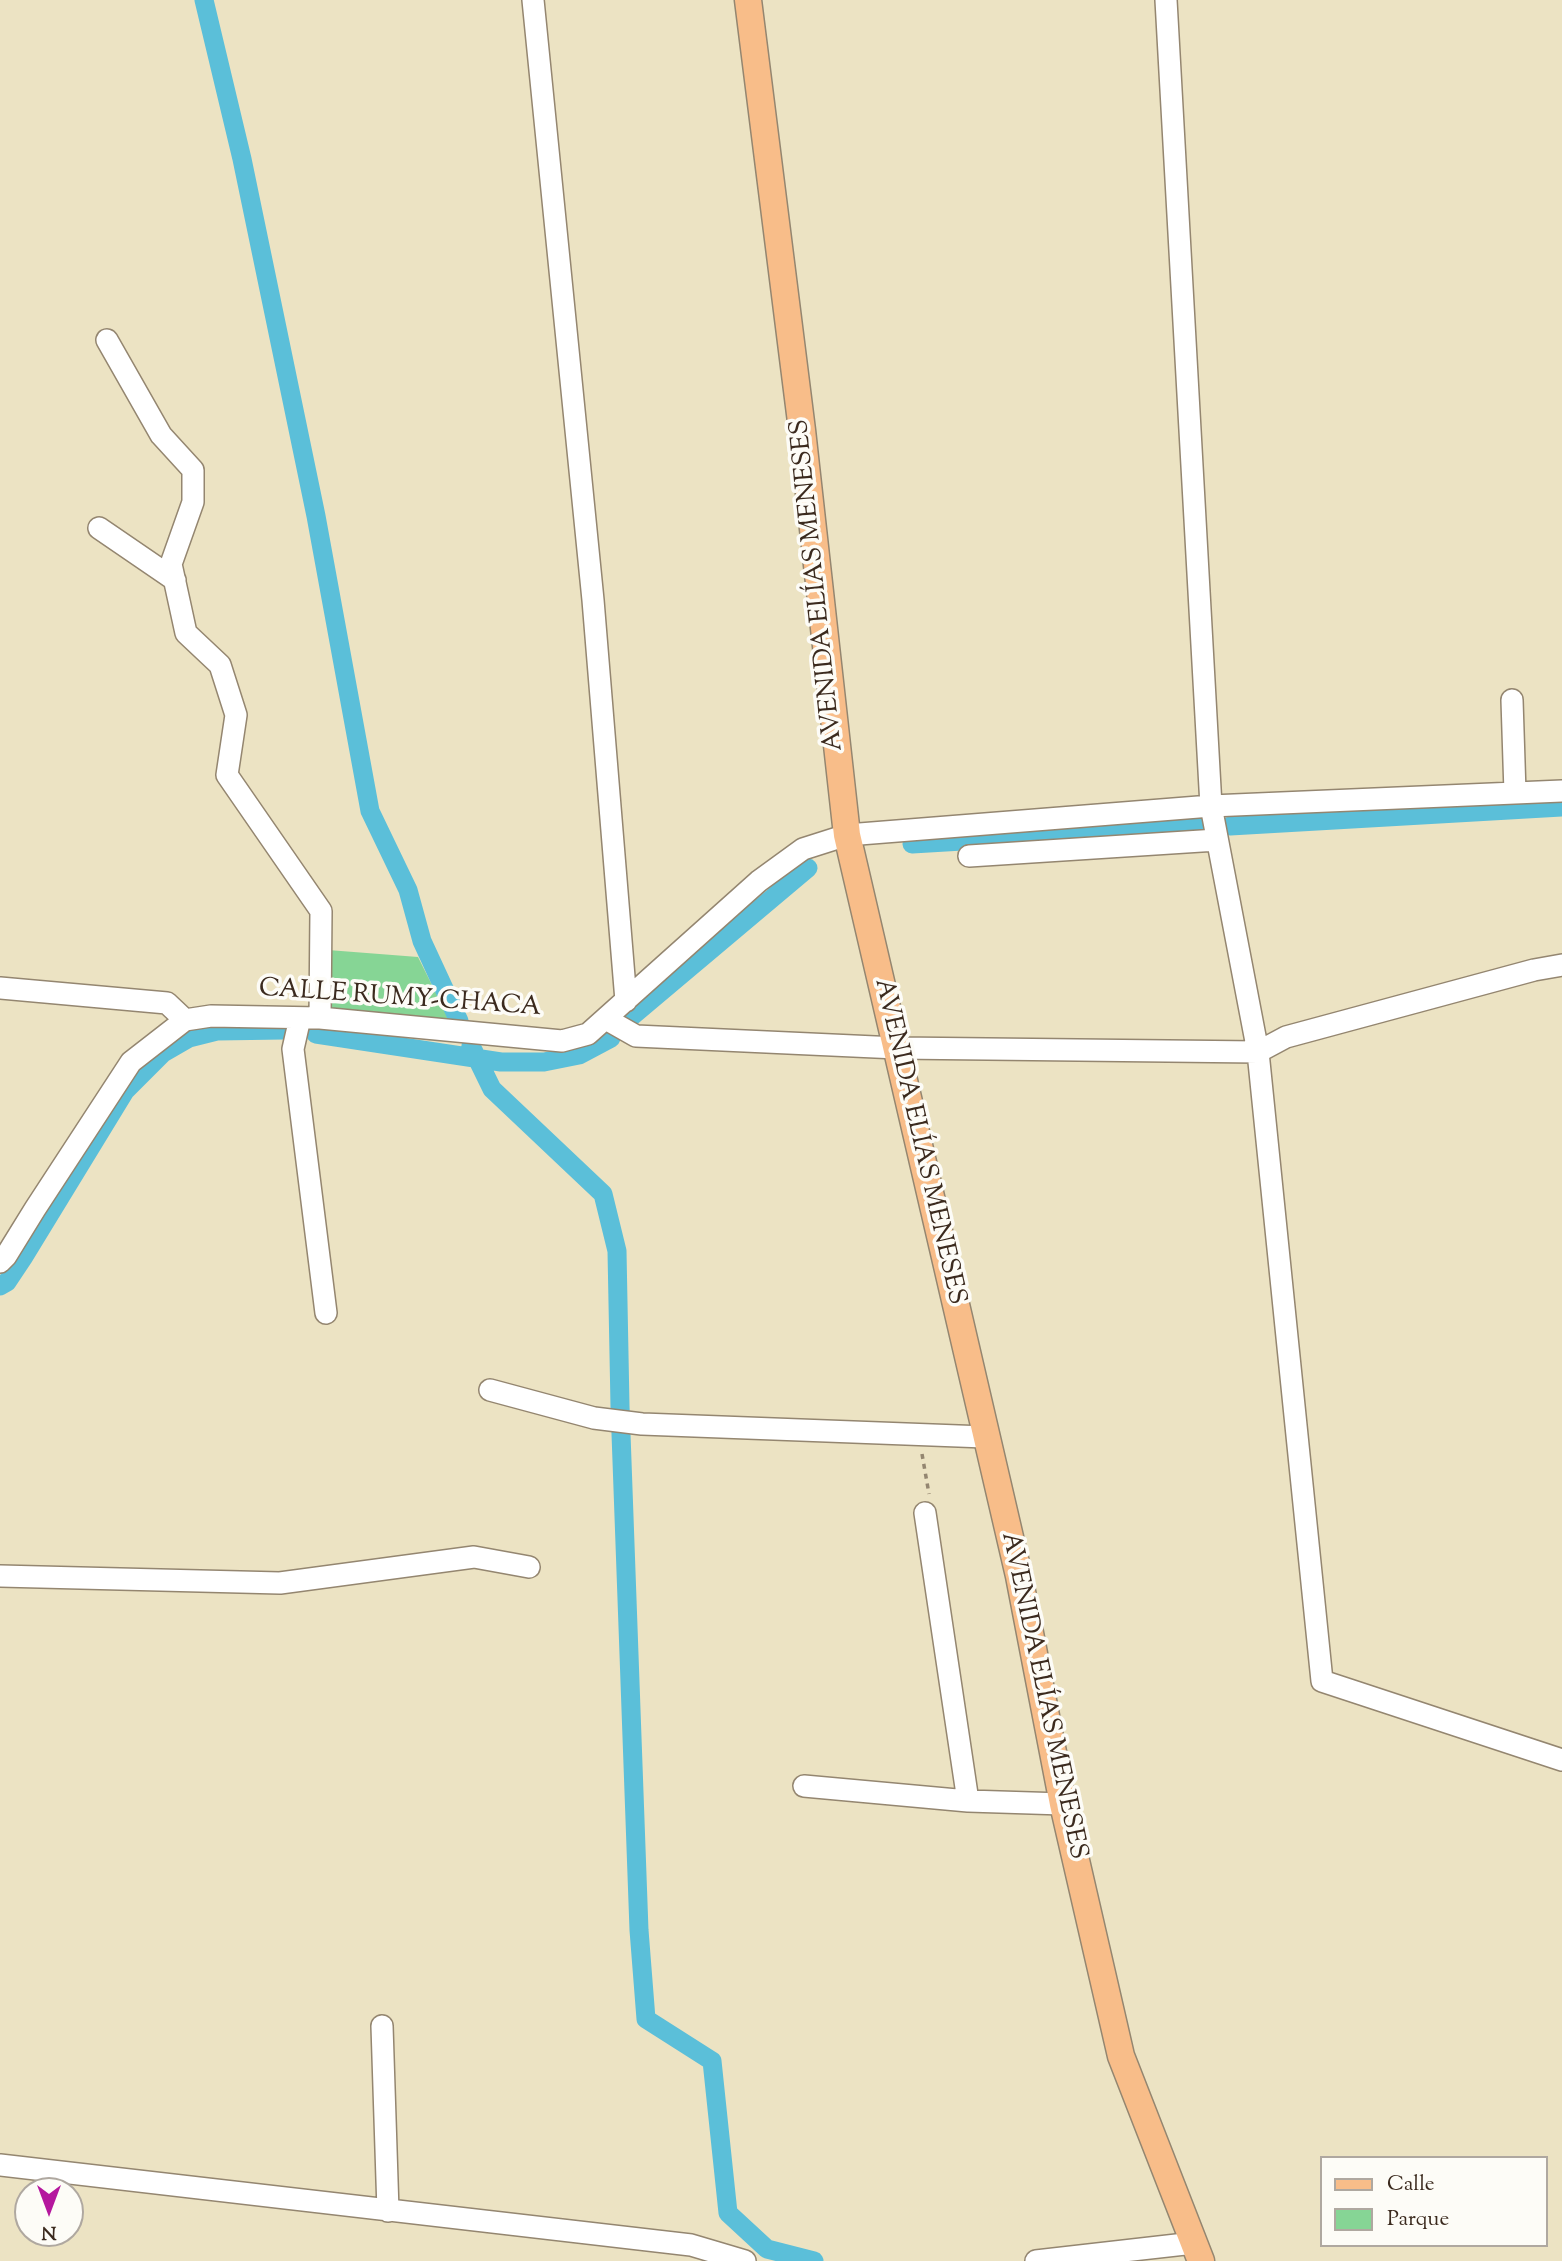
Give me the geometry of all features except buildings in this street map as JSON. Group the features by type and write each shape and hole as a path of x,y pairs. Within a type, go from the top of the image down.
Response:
{"main road":[{"name":"AVENIDA ELÍAS MENESES","path":"748,0 803,430 847,835 1019,1576 1063,1804 1121,2056 1198,2252"}],"street":[{"path":"533,0 592,586 626,1001"},
{"path":"1166,0 1211,806 1258,1052 1322,1681 1562,1759"},
{"path":"107,340 160,435 193,470 193,502 171,564 186,633 219,665 236,715 227,775 321,911 310,1018 293,1049 326,1313"},
{"path":"99,528 174,580"},
{"path":"1512,700 1515,793"},
{"name":"CALLE RUMY-CHACA","path":"185,1020 211,1016 310,1018 562,1041 588,1034 759,881 803,849 847,835 1211,806 1562,791"},
{"path":"969,856 1217,840"},
{"path":"606,1019 636,1036 897,1048 1258,1052 1286,1037 1534,970 1562,965"},
{"path":"0,988 167,1003 185,1020 131,1062 0,1262"},
{"path":"489,1390 594,1418 642,1424 985,1437"},
{"path":"925,1513 968,1801"},
{"path":"0,1576 280,1583 474,1557 529,1567"},
{"path":"804,1786 968,1801 1063,1804"},
{"path":"382,2026 388,2211"},
{"path":"0,2165 691,2245 745,2261"},
{"path":"1036,2261 1198,2252"}],"path":[{"path":"919,1434 930,1501 925,1513"}],"green space":[{"path":"328,950 418,957 450,1021 328,1010"}],"waterway":[{"path":"204,0 242,159 316,516 370,811 408,890 422,941 459,1021"},
{"path":"1230,826 1562,807"},
{"path":"912,844 1199,827"},
{"path":"631,1017 808,868"},
{"path":"0,1286 7,1282 23,1258 125,1091 163,1053 189,1038 217,1031 284,1030"},
{"path":"316,1034 501,1062 544,1062 579,1055 611,1038"},
{"path":"471,1046 492,1089 603,1194 617,1251 639,1930 646,2019 712,2061 728,2213 767,2249 814,2261"}]}
